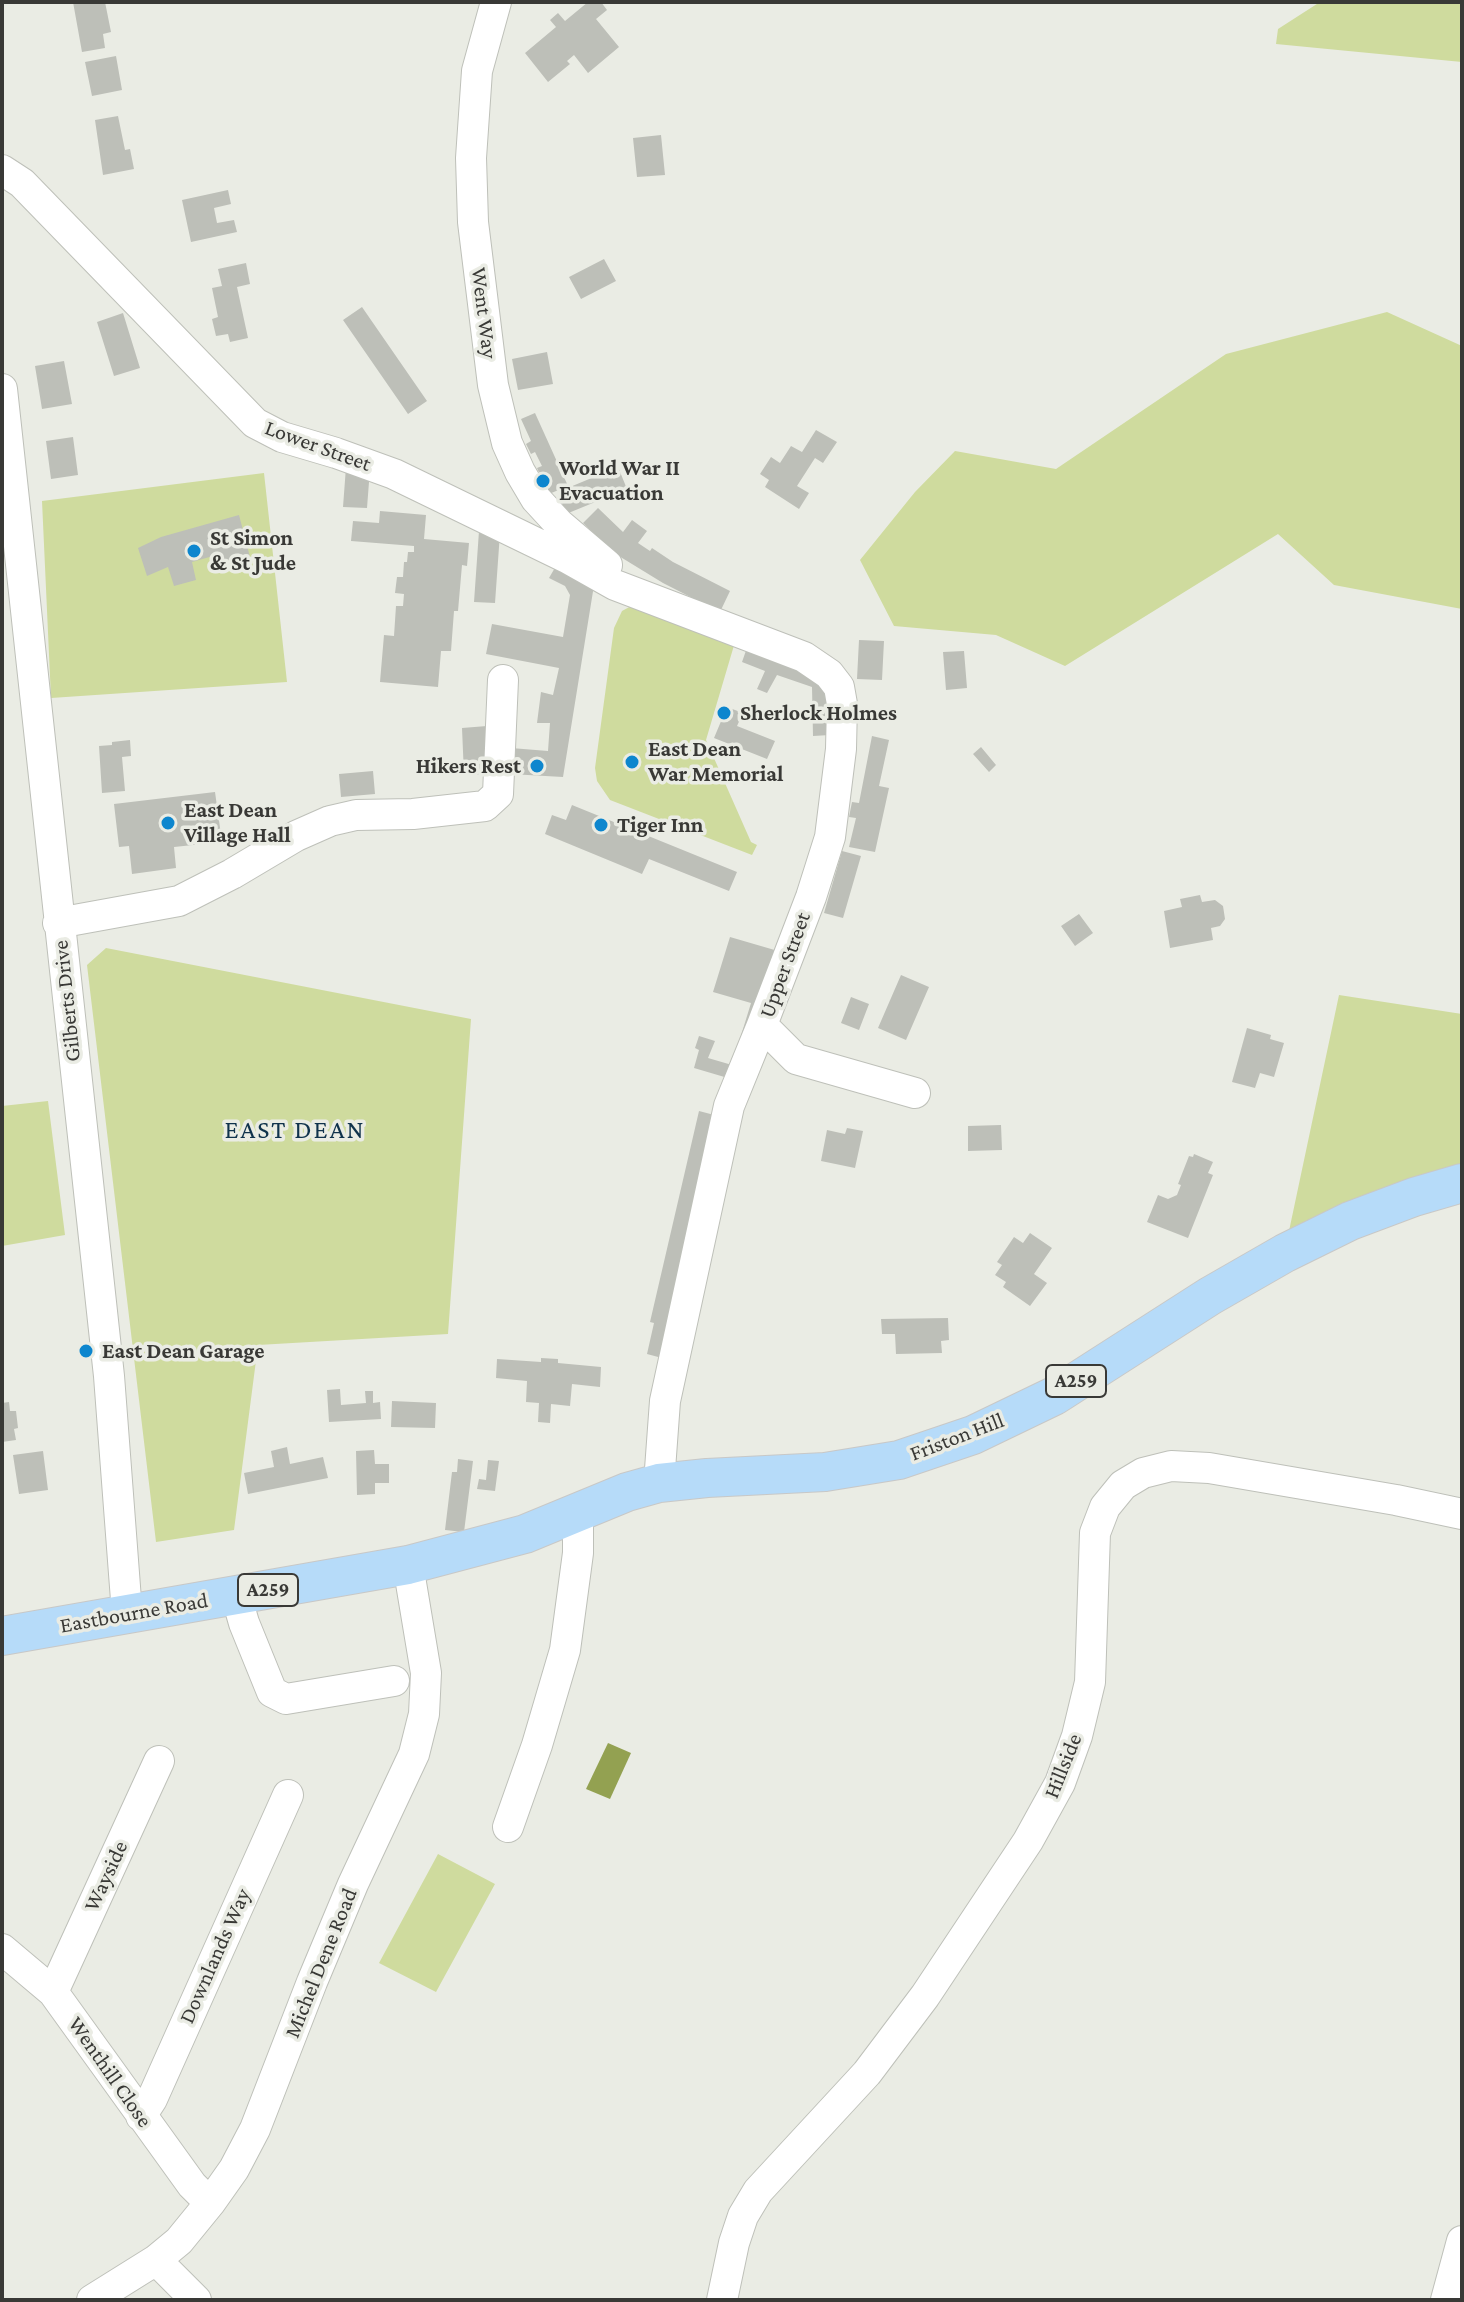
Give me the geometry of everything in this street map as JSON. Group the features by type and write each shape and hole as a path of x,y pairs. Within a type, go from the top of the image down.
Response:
{"main road":[{"name":"Friston Hill","path":"408,1565 514,1537 627,1492 659,1483 825,1472 899,1460 973,1435 1054,1396 1210,1296 1285,1253 1350,1221 1462,1183"},
{"name":"Eastbourne Road","path":"2,1636 408,1565"}],"street":[{"name":"Went Way","path":"496,2 477,71 471,158 473,222 493,385 507,443 536,499 559,524 610,567 615,585"},
{"name":"Lower Street","path":"2,170 22,183 255,423 282,437 394,474 567,558 615,585"},
{"name":"Gilberts Drive","path":"2,389 9,525 109,1376 127,1613"},
{"name":"Upper Street","path":"615,585 804,657 829,674 839,687 842,704 841,749 830,837 811,897 729,1106 665,1401 659,1483"},
{"path":"58,923 179,901 296,836 330,821 356,815 413,814 485,806 498,794 503,680"},
{"path":"762,1025 796,1059 915,1093"},
{"name":"Hillside","path":"722,2300 734,2243 743,2216 758,2191 867,2073 925,1996 1028,1841 1060,1783 1077,1736 1090,1682 1095,1533 1105,1507 1123,1485 1143,1473 1171,1466 1209,1468 1462,1514"},
{"path":"508,1827 537,1745 565,1650 578,1553 578,1513"},
{"name":"Michel Dene Road","path":"92,2300 156,2260 179,2241 234,2169 255,2129 353,1884 414,1754 424,1714 426,1673 408,1565"},
{"path":"236,1595 272,1692 286,1699 394,1681"},
{"name":"Wayside","path":"53,1992 159,1761"},
{"name":"Downlands Way","path":"141,2116 152,2099 288,1795"},
{"name":"Wenthill Close","path":"2,1949 53,1992 192,2185 210,2203"},
{"path":"1446,2300 1462,2241"},
{"path":"156,2260 196,2300"}],"shaded area":[{"path":"1320,2 1462,2 1462,62 1276,44 1278,29"},
{"path":"1387,312 1462,346 1462,609 1334,585 1278,534 1065,666 996,635 894,626 860,560 915,492 955,451 1056,469 1226,354"},
{"path":"264,473 287,682 51,698 42,501"},
{"path":"633,605 735,642 706,740 751,842 757,845 752,855 610,800 597,781 595,768 614,628 622,611"},
{"path":"106,948 471,1019 448,1334 258,1345 234,1530 156,1542 87,965"},
{"path":"1339,995 1462,1014 1462,1167 1289,1231"},
{"path":"48,1101 65,1235 2,1246 2,1106"},
{"path":"608,1743 631,1753 610,1799 586,1789"},
{"path":"438,1854 495,1884 436,1992 379,1963"}],"building":[{"path":"73,2 105,2 111,32 103,34 105,48 82,52"},
{"path":"588,2 601,2 607,10 596,19 619,47 588,73 574,55 567,61 570,64 548,82 525,53 556,27 550,20 558,13 565,21"},
{"path":"116,56 122,90 92,96 85,62"},
{"path":"118,116 125,150 130,149 134,169 103,175 95,120"},
{"path":"661,135 665,175 637,177 633,138"},
{"path":"228,190 231,204 214,208 217,223 234,220 237,232 191,242 182,200"},
{"path":"604,259 616,281 581,299 569,277"},
{"path":"246,263 250,284 237,287 248,338 230,342 228,334 216,336 212,319 218,317 212,288 222,286 218,269"},
{"path":"362,307 427,401 408,414 343,320"},
{"path":"123,313 140,368 114,376 97,322"},
{"path":"547,352 553,384 518,390 512,359"},
{"path":"64,361 72,404 42,409 35,366"},
{"path":"535,413 568,486 549,494 537,468 542,466 535,452 531,454 526,444 531,441 521,419"},
{"path":"816,430 837,442 823,463 815,458 797,486 809,493 799,509 765,487 769,480 760,474 771,457 780,463 791,446 802,452"},
{"path":"73,437 78,475 51,479 46,441"},
{"path":"346,467 370,469 367,508 343,507"},
{"path":"618,467 627,489 566,514 558,492"},
{"path":"598,508 623,532 632,520 647,531 638,543 650,551 652,548 730,591 720,612 614,553 583,523"},
{"path":"380,511 426,515 424,539 469,543 467,566 462,565 458,611 454,611 451,651 441,651 438,687 380,682 384,635 394,636 396,606 403,606 404,594 395,593 397,577 403,577 404,562 407,562 408,552 414,552 414,546 351,541 353,521 379,523"},
{"name":"St Simon & St Jude","path":"239,515 251,561 224,568 220,554 192,562 196,580 174,586 168,567 147,576 138,548 161,537"},
{"path":"479,531 500,533 495,603 474,602"},
{"path":"560,559 595,579 563,777 510,774 511,748 548,751 550,723 537,723 541,692 553,695 559,668 486,654 492,624 563,637 570,595 565,586 549,578"},
{"path":"859,640 884,641 882,680 857,679"},
{"path":"749,642 825,678 830,735 813,736 812,687 777,675 767,693 757,689 765,671 742,662"},
{"path":"964,651 967,688 946,690 943,652"},
{"path":"727,707 743,713 737,726 775,741 767,759 714,738"},
{"path":"487,726 490,774 464,775 462,728"},
{"path":"872,736 889,740 879,786 889,788 875,852 849,847 856,818 849,817 852,802 859,803"},
{"path":"130,740 131,756 122,757 125,791 102,793 99,746"},
{"path":"981,747 996,765 989,772 973,754"},
{"path":"373,771 375,794 341,797 339,774"},
{"name":"East Dean Village Hall","path":"215,792 222,842 174,847 176,868 132,874 129,846 119,847 114,804"},
{"path":"572,805 737,872 729,891 649,859 642,874 545,834 552,815 566,820"},
{"path":"842,851 861,856 843,918 824,913"},
{"path":"1200,895 1202,902 1215,900 1223,906 1225,919 1220,926 1211,928 1213,940 1170,948 1164,911 1182,907 1180,899"},
{"path":"1079,914 1093,933 1075,946 1061,926"},
{"path":"730,937 778,951 738,1081 694,1068 699,1036 715,1041 708,1058 732,1065 751,1003 713,992"},
{"path":"901,975 929,987 906,1040 878,1028"},
{"path":"851,997 869,1004 859,1030 841,1023"},
{"path":"1247,1028 1271,1035 1270,1039 1284,1043 1274,1077 1260,1073 1255,1088 1232,1082"},
{"path":"699,1111 718,1116 662,1358 647,1354 654,1323 650,1322"},
{"path":"1001,1125 1002,1150 968,1151 968,1126"},
{"path":"847,1128 863,1131 855,1168 821,1161 827,1130 845,1134"},
{"path":"1194,1154 1213,1162 1208,1173 1213,1175 1188,1238 1147,1222 1158,1195 1168,1199 1177,1195 1189,1156 1193,1157"},
{"path":"1030,1233 1052,1248 1034,1274 1047,1283 1030,1306 1003,1287 1006,1282 995,1275 1002,1265 997,1262 1014,1237 1023,1243"},
{"path":"948,1318 949,1340 941,1341 942,1353 896,1354 895,1334 882,1334 881,1319"},
{"path":"541,1358 558,1359 558,1363 601,1367 600,1387 572,1384 570,1406 551,1404 550,1423 538,1422 539,1403 526,1402 527,1381 496,1378 497,1359 541,1362"},
{"path":"340,1389 341,1405 366,1403 365,1391 373,1391 373,1403 380,1402 381,1419 329,1422 327,1390"},
{"path":"392,1401 436,1403 435,1428 391,1427"},
{"path":"9,1402 10,1411 16,1411 16,1440 2,1442 2,1403"},
{"path":"287,1447 290,1464 323,1457 328,1478 248,1494 244,1473 274,1467 271,1451"},
{"path":"374,1450 375,1464 389,1464 389,1483 375,1483 375,1494 357,1495 356,1451"},
{"path":"43,1451 48,1490 19,1494 13,1455"},
{"path":"458,1459 473,1461 464,1532 445,1530 452,1472 457,1472"},
{"path":"488,1460 499,1461 495,1491 477,1489 479,1479 486,1480"}],"place":[{"name":"World War II Evacuation","path":"543,481"},
{"name":"St Simon & St Jude","path":"194,551"},
{"name":"Sherlock Holmes","path":"724,713"},
{"name":"East Dean War Memorial","path":"632,762"},
{"name":"Hikers Rest","path":"537,766"},
{"name":"East Dean Village Hall","path":"168,823"},
{"name":"Tiger Inn","path":"601,825"},
{"name":"East Dean Garage","path":"86,1351"}],"district":[{"name":"EAST DEAN","path":"295,1130"}]}
